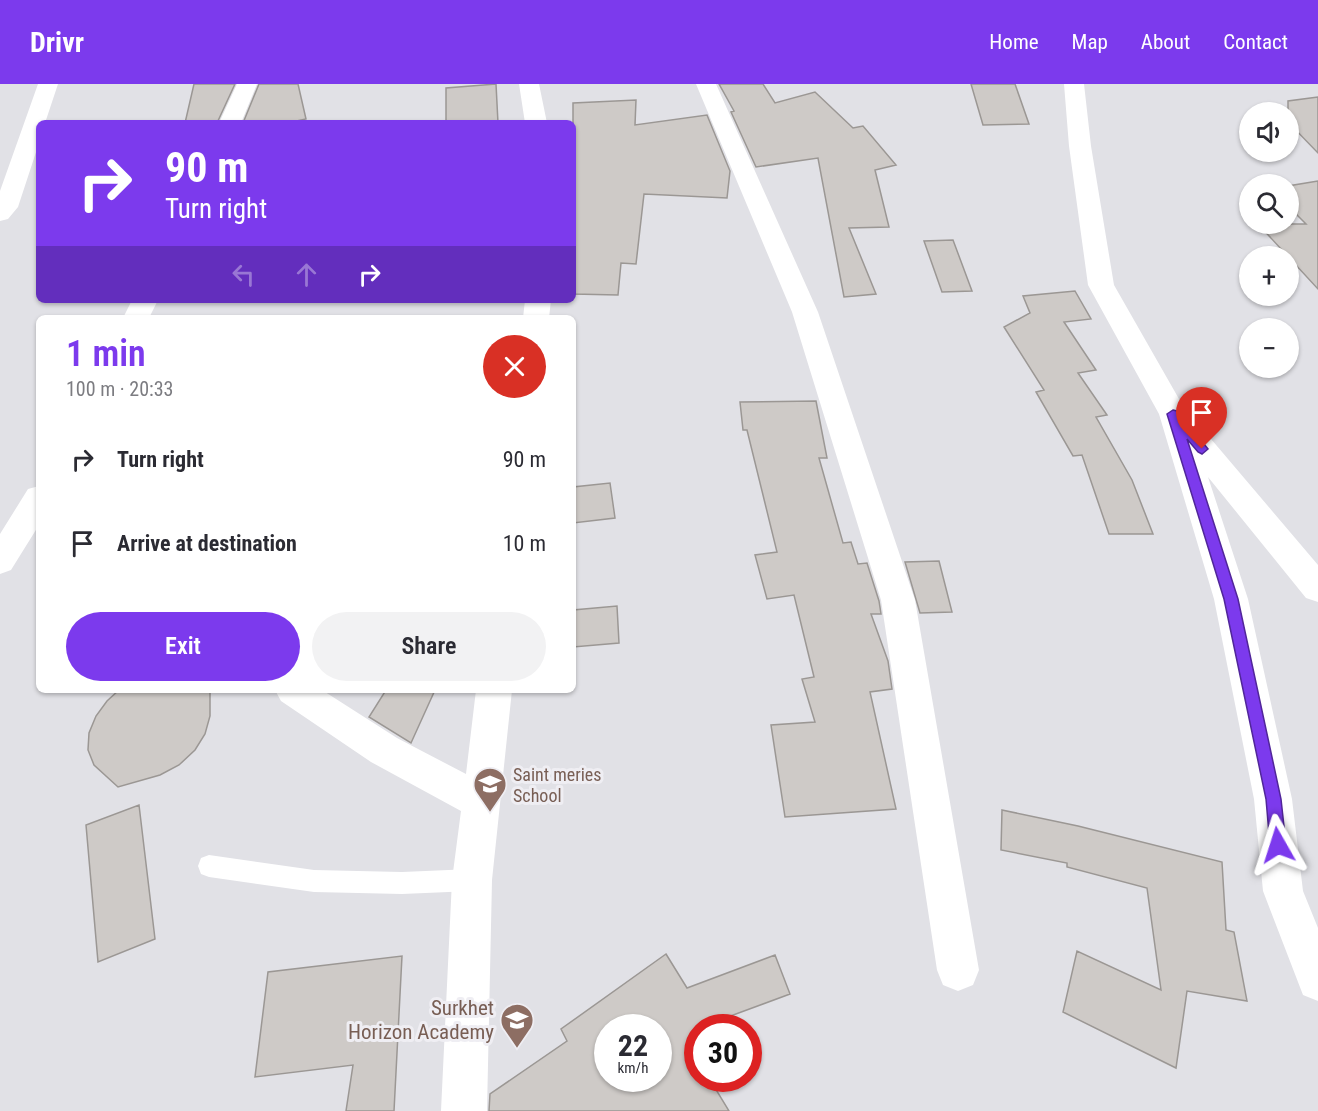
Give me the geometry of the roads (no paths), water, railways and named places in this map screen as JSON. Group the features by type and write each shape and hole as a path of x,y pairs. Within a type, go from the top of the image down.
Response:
{"street":[{"path":"0,214 6,207 48,84"},
{"path":"231,120 247,84"},
{"path":"529,84 535,120"},
{"path":"706,84 805,312 898,600 958,970"},
{"path":"1074,84 1080,146 1101,285 1173,414 1318,588"},
{"path":"1173,414 1231,599 1274,799 1283,891 1318,980"},
{"path":"0,561 36,503"},
{"path":"297,693 346,728 404,763 481,801"},
{"path":"464,1111 472,880 494,693"}],"lane":[{"path":"209,866 314,881 402,883 472,880"}],"place":[{"name":"Saint meries School","path":"490,813"},
{"name":"Surkhet Horizon Academy","path":"517,1049"}]}
